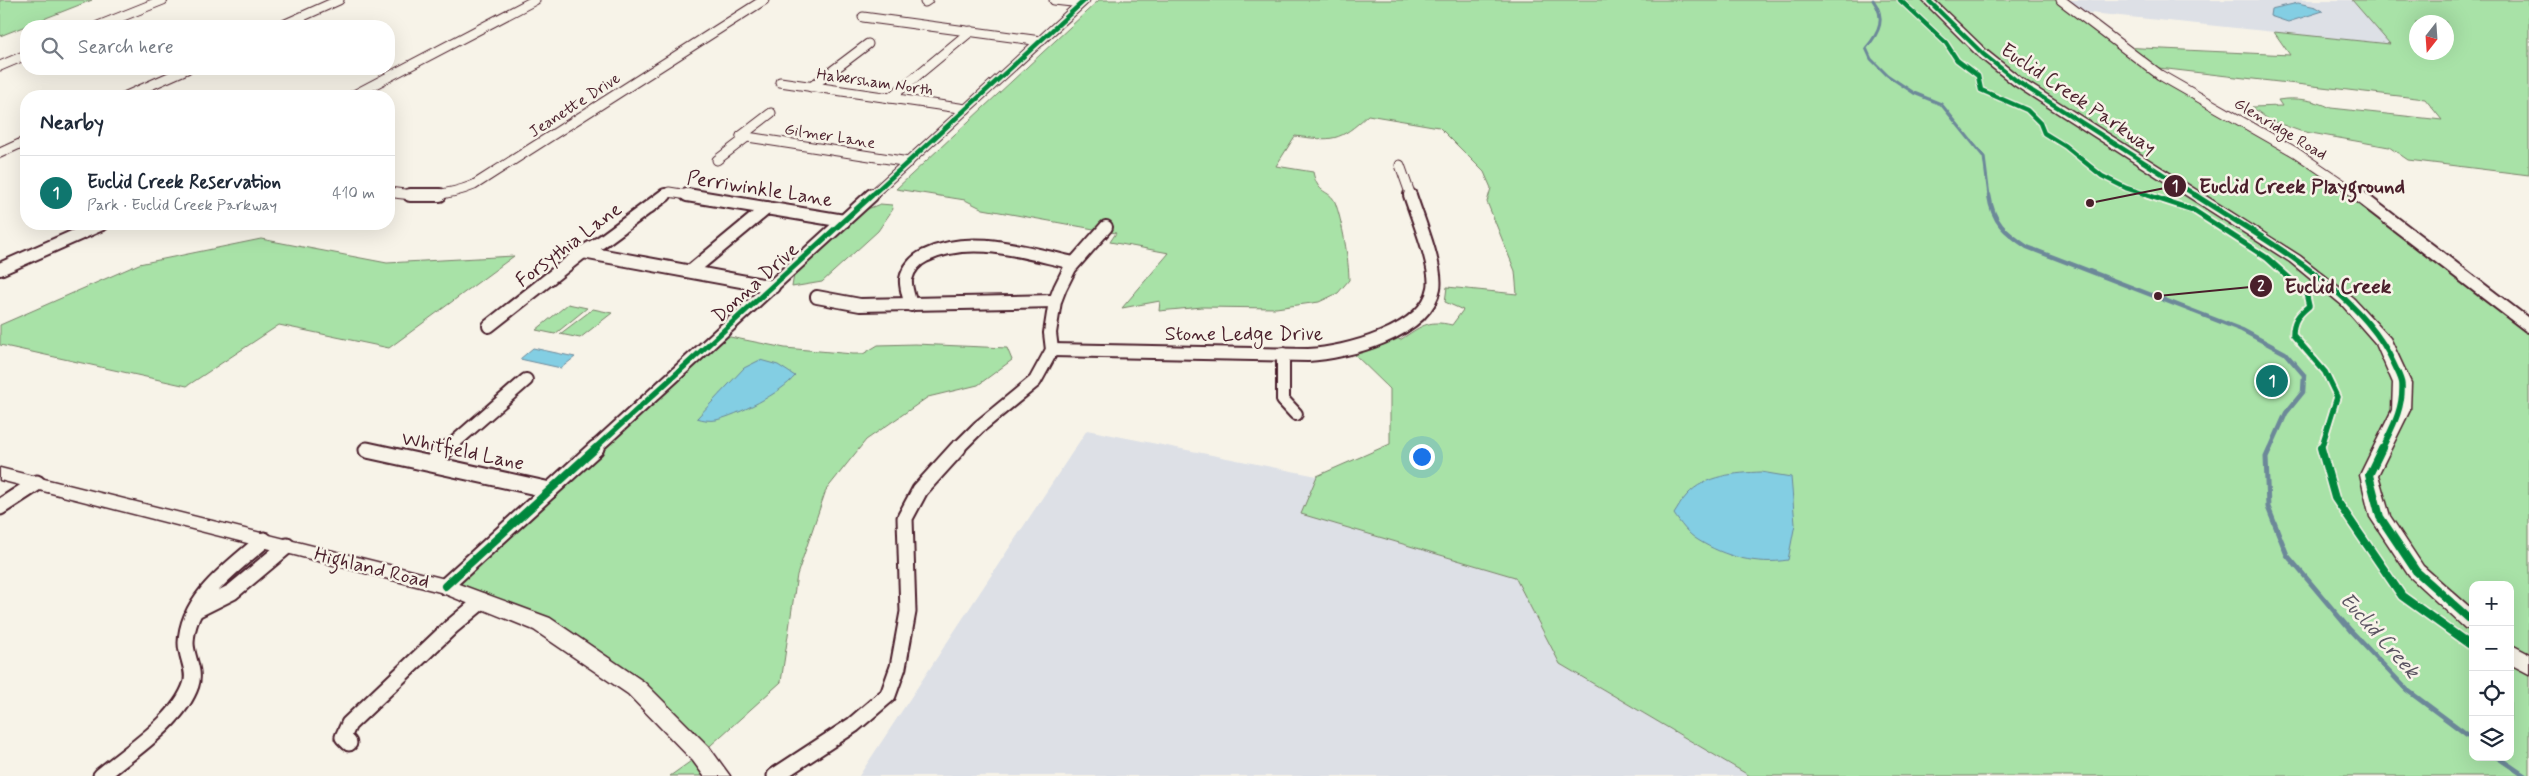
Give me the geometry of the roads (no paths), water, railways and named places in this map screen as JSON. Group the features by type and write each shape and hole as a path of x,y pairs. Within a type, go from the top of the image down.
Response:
{"street":[{"path":"113,20 163,0"},
{"path":"294,20 339,0"},
{"path":"395,73 535,0"},
{"name":"Jeanette Drive","path":"395,193 412,196 440,196 465,190 764,0"},
{"path":"1054,0 1083,2"},
{"name":"Euclid Creek Parkway","path":"1928,0 1983,54 2018,82 2295,259 2348,302 2384,342 2402,382 2401,410 2369,475 2380,517 2416,571 2469,618"},
{"name":"Glenridge Road","path":"2060,0 2081,12 2132,57 2322,169 2529,326"},
{"name":"Donna Drive","path":"446,586 1083,2"},
{"path":"863,17 1041,41"},
{"path":"890,98 971,31"},
{"path":"811,87 868,44"},
{"path":"0,66 20,58"},
{"path":"140,90 173,75"},
{"path":"363,90 392,75"},
{"name":"Habersham North","path":"780,82 966,109"},
{"path":"747,137 741,136 770,113"},
{"path":"717,160 747,137"},
{"name":"Gilmer Lane","path":"747,137 909,162"},
{"path":"0,153 20,144"},
{"name":"Stone Ledge Drive","path":"1052,350 1306,355 1350,350 1378,341 1402,326 1426,306 1435,288 1434,268 1400,165"},
{"name":"Perriwinkle Lane","path":"669,192 844,221"},
{"name":"Forsythia Lane","path":"489,326 541,287 550,276 583,252 601,242 669,192"},
{"path":"691,271 767,208"},
{"path":"775,776 853,725 888,695 898,667 908,612 905,518 920,490 941,465 979,427 1035,381 1052,350 1050,332 1055,301 1060,288 1074,263 1106,227"},
{"path":"0,269 88,230"},
{"path":"911,306 906,280 910,266 929,253 956,245 985,246 1074,263"},
{"path":"583,252 773,287"},
{"path":"818,296 860,305 911,306 1055,301"},
{"path":"1282,354 1283,400 1296,414"},
{"path":"431,463 526,380"},
{"name":"Whitfield Lane","path":"367,450 550,490"},
{"name":"Highland Road","path":"0,474 446,586 542,624 636,688 701,754 718,776"},
{"path":"0,507 37,483"},
{"path":"101,776 176,711 192,683 186,644 191,619 208,589 264,540"},
{"path":"196,610 232,592 287,546"},
{"path":"349,743 343,737 344,730 358,714 451,627 482,601"},
{"path":"2514,655 2529,666"}],"water":[{"path":"2298,3 2316,7 2323,11 2288,22 2270,16 2271,9"},
{"path":"533,348 575,357 561,368 520,359"},
{"path":"760,360 778,365 795,376 770,396 736,413 716,420 697,418 744,368"},
{"path":"1761,472 1791,477 1795,524 1788,560 1753,560 1719,551 1694,538 1674,514 1687,495 1703,483 1731,474"}],"waterway":[{"name":"Euclid Creek","path":"1873,0 1879,13 1880,25 1866,48 1871,59 1887,75 1914,93 1941,104 1984,157 1989,196"},
{"name":"Euclid Creek","path":"1989,195 1994,213 2001,226 2027,247 2242,330 2285,353 2304,375 2303,392 2286,413 2270,449"},
{"name":"Euclid Creek","path":"2270,448 2266,457 2268,507 2287,555 2350,630 2407,690 2469,736"},
{"name":"Euclid Creek","path":"2503,761 2525,776"}],"place":[{"name":"Euclid Creek Playground","path":"2090,203"},
{"name":"Euclid Creek","path":"2158,296"},
{"name":"Euclid Creek Reservation","path":"2272,381"}]}
